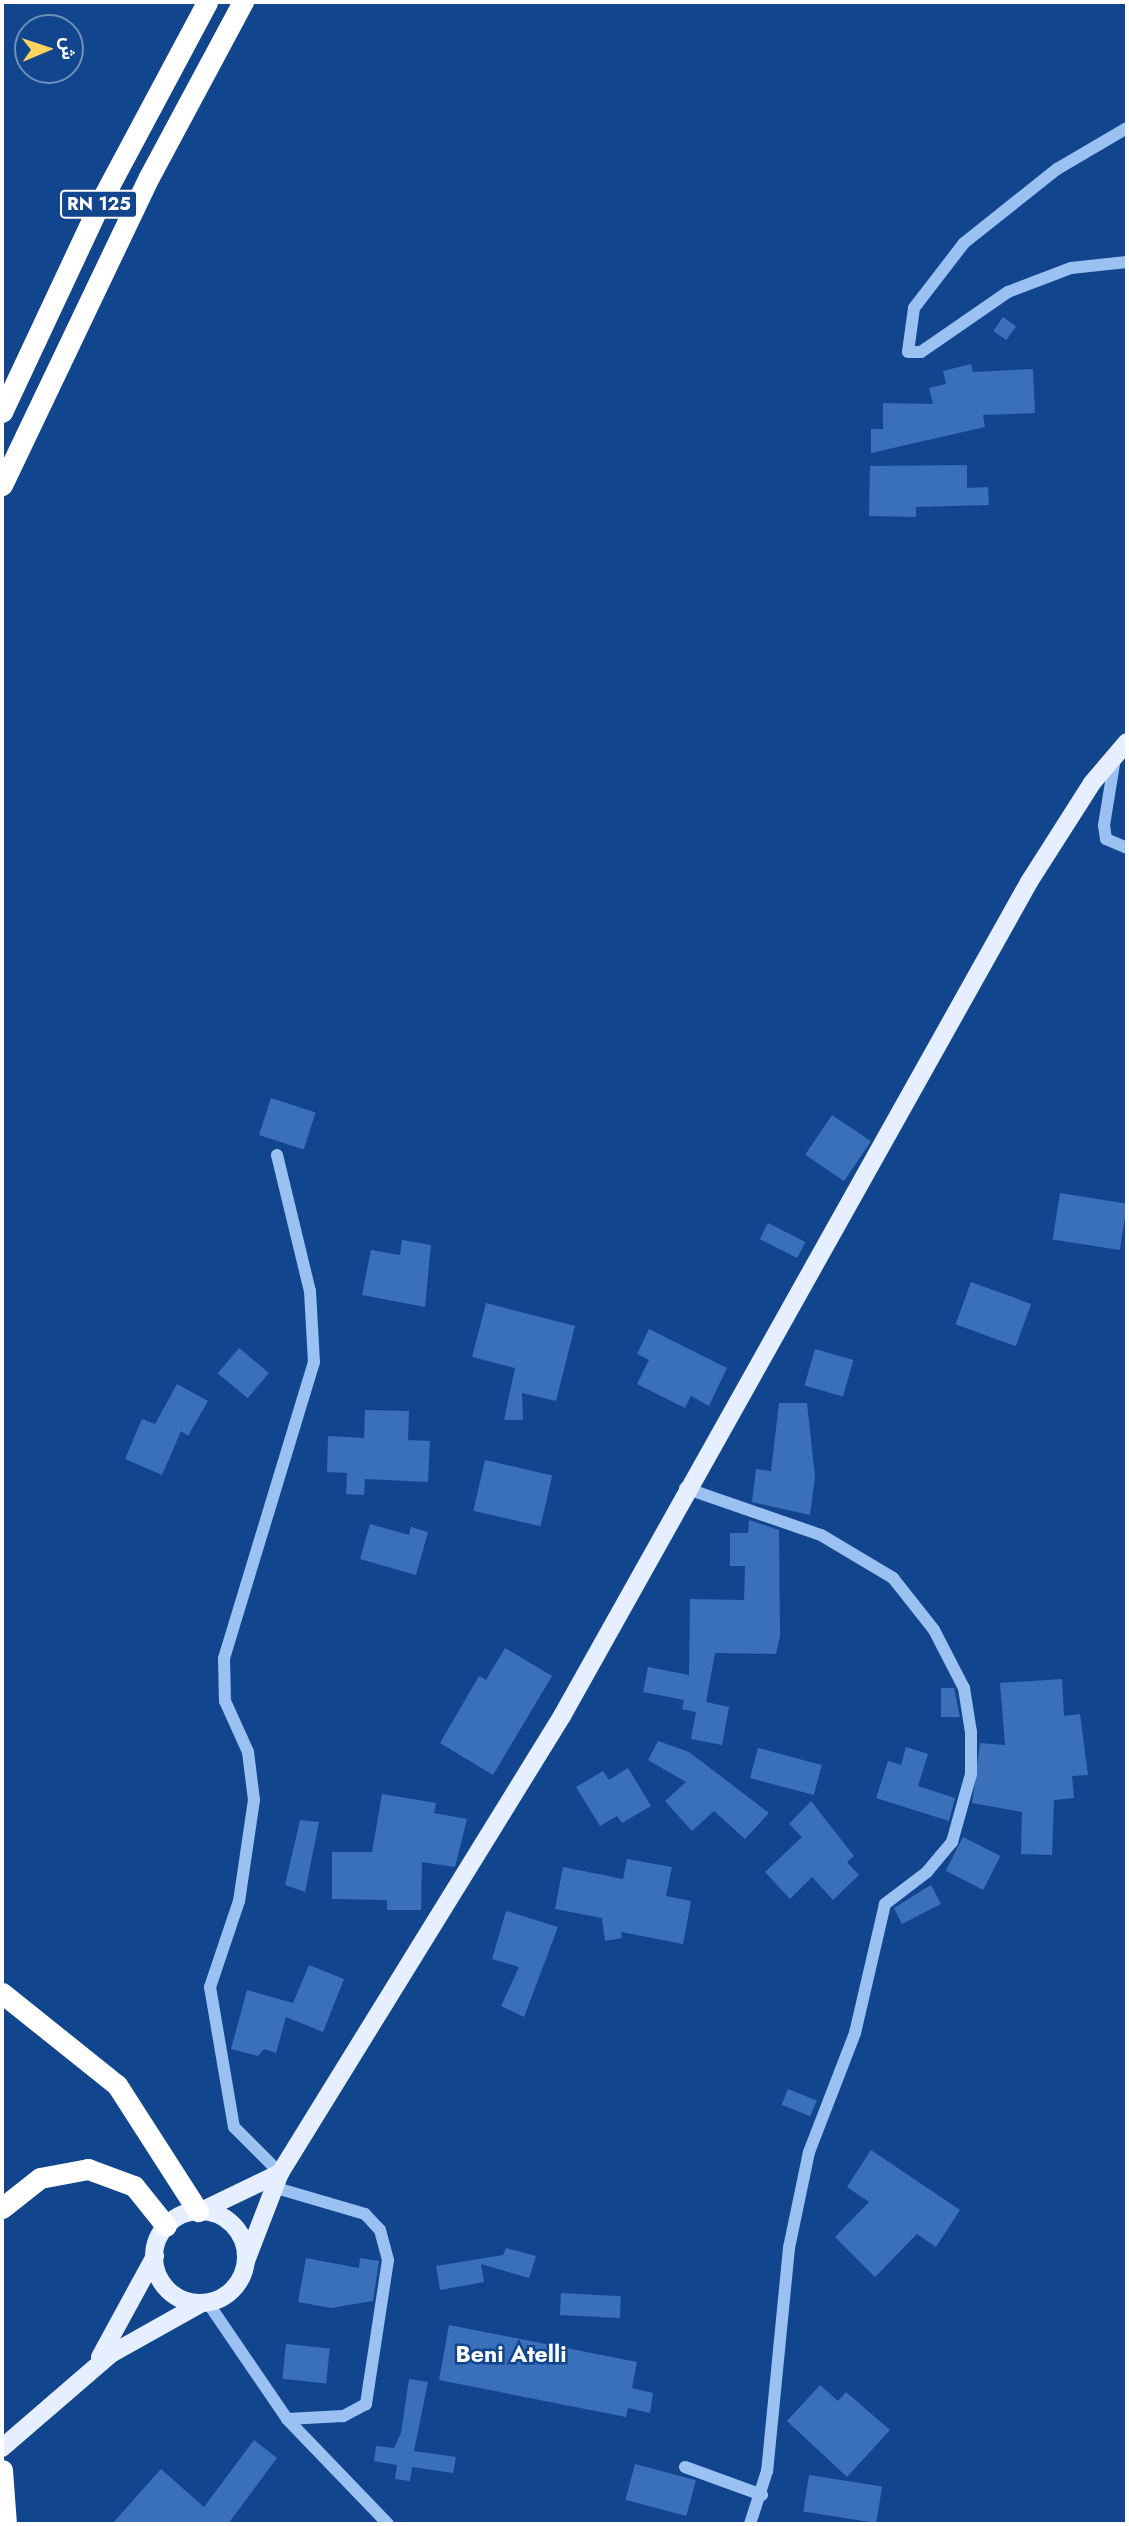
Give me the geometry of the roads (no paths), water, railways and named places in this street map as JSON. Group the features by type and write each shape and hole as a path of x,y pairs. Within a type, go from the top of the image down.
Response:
{"highway":[{"name":"RN 125","path":"2,412 102,199 207,2"},
{"path":"2,485 149,177 243,2"},
{"path":"2,1993 117,2085 200,2211"},
{"path":"2,2208 40,2178 88,2169 134,2186 166,2227"},
{"path":"2,2470 6,2524"}],"main road":[{"path":"2,2448 90,2370 205,2303 230,2293 246,2261 276,2180 534,1764 685,1488 1029,882 1122,748"},
{"path":"90,2370 127,2315 166,2227 276,2180"},
{"path":"200,2211 231,2222 246,2261"},
{"path":"155,2256 164,2286 181,2299 205,2303"}],"street":[{"path":"1127,128 1057,169 964,243 914,308 908,352 921,352 1008,292 1071,268 1127,262"},
{"path":"1122,748 1104,825 1106,839 1127,848"},
{"path":"276,1155 310,1291 314,1362 224,1658 225,1701 248,1752 254,1800 239,1901 210,1987 234,2127 276,2180 365,2214 380,2230 388,2260 366,2404 343,2416 287,2418"},
{"path":"685,1488 821,1535 893,1578 934,1630 964,1688 971,1732 971,1774 952,1842 927,1872 885,1904 855,2033 809,2152 789,2248 762,2495 750,2524"},
{"path":"205,2303 287,2418 388,2524"},
{"path":"685,2467 762,2495"}],"district":[{"name":"Beni Atelli","path":"511,2354"}]}
